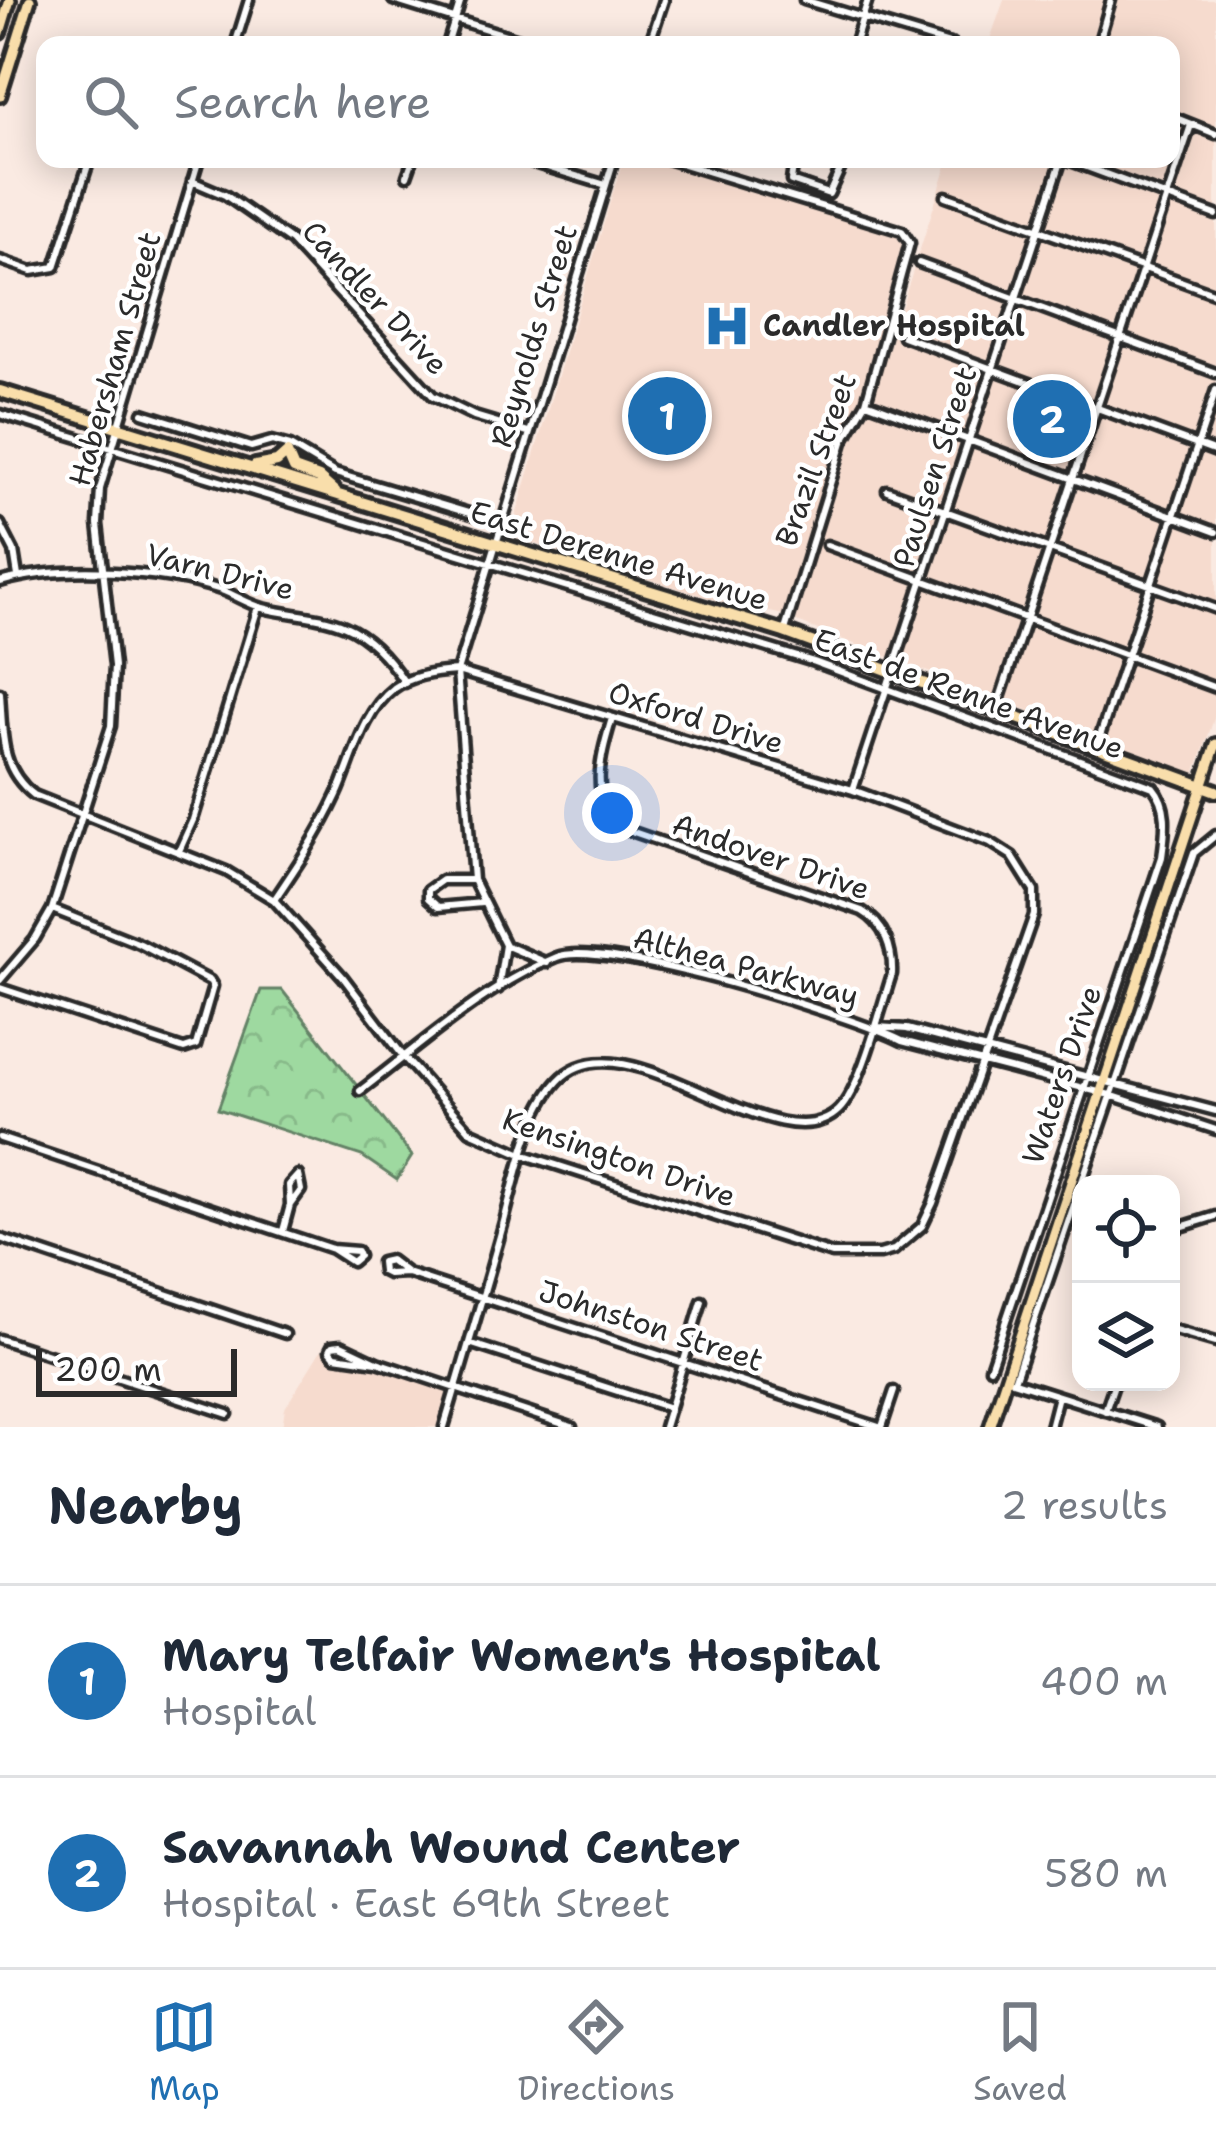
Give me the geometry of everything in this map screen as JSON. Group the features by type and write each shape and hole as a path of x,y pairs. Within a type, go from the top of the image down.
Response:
{"highway":[{"name":"East Derenne Avenue","path":"0,391 784,632 1216,791"},
{"path":"250,467 278,462 287,454 294,470 320,478 337,494"}],"main road":[{"path":"0,96 30,0"},
{"path":"0,33 6,5"},
{"path":"1108,1082 1216,744"},
{"name":"Waters Drive","path":"990,1427 1108,1082"}],"street":[{"path":"238,36 249,0"},
{"path":"393,0 508,36"},
{"path":"450,36 461,0"},
{"path":"652,36 664,0"},
{"path":"804,0 923,36"},
{"path":"857,36 868,0"},
{"path":"1101,36 1111,0"},
{"path":"6,5 25,15"},
{"path":"1180,120 1216,134"},
{"path":"1180,157 1191,124"},
{"path":"0,260 32,272 55,267 87,168"},
{"name":"Habersham Street","path":"0,984 52,909 115,705 98,506 111,446 196,168"},
{"path":"407,176 410,168"},
{"path":"550,168 606,185"},
{"name":"Reynolds Street","path":"505,945 473,880 457,671 611,168"},
{"name":"Brazil Street","path":"696,168 902,231 910,243 866,402 843,442 784,632"},
{"path":"791,168 788,178 829,194 842,168"},
{"name":"Paulsen Street","path":"854,790 1061,168"},
{"path":"1088,168 1216,215"},
{"path":"997,708 1177,168"},
{"name":"Candler Drive","path":"192,181 225,195 291,241 434,396 474,416 530,433"},
{"path":"946,196 1216,294"},
{"path":"919,263 1216,373"},
{"path":"903,336 1216,452"},
{"path":"1096,746 1216,390"},
{"path":"866,402 1216,532"},
{"path":"143,413 251,446 272,441 290,446 335,473 482,517"},
{"name":"East de Renne Avenue","path":"0,414 887,687 1153,787 1161,796"},
{"path":"887,490 1216,609"},
{"path":"0,524 14,551 18,577"},
{"path":"827,545 1216,688"},
{"name":"Varn Drive","path":"0,582 103,572 201,586 258,607 345,626 380,651 405,682"},
{"path":"178,851 193,820 258,607"},
{"name":"Oxford Drive","path":"405,682 434,672 457,671 854,790 990,842 1012,856 1034,891 1034,915 983,1051"},
{"path":"274,900 322,823 371,715 405,682"},
{"path":"0,694 10,773 34,795 85,814"},
{"name":"Andover Drive","path":"444,1427 522,1154 553,1087 573,1069 593,1063 632,1066 787,1124 816,1124 838,1112 852,1091 892,974 892,956 874,918 619,827 603,812 599,794 599,770 612,718"},
{"name":"Waters Drive","path":"989,1368 1162,857 1166,823 1161,796"},
{"name":"Kensington Drive","path":"85,814 226,871 274,900 470,1131 522,1154 825,1252 880,1254 904,1244 928,1215 983,1051"},
{"name":"Waters Drive","path":"1108,1082 1194,853 1216,835"},
{"path":"473,880 442,880 428,890 428,898 438,907 482,903"},
{"path":"0,984 184,1049 196,1045 213,986 210,981 140,944 52,909"},
{"path":"498,989 505,945 547,963"},
{"name":"Althea Parkway","path":"359,1091 498,989 561,955 635,958 874,1027 902,1041 1216,1130"},
{"name":"Althea Parkway","path":"874,1027 907,1029 1216,1112"},
{"path":"0,1138 332,1249"},
{"path":"283,1231 290,1205"},
{"path":"1180,1227 1216,1216"},
{"path":"0,1238 285,1334"},
{"name":"Johnston Street","path":"407,1273 881,1427"},
{"path":"664,1427 702,1301"},
{"path":"1180,1332 1216,1342"},
{"path":"0,1339 228,1414"},
{"path":"469,1343 670,1408"},
{"path":"377,1362 335,1357 330,1350 341,1346 572,1427"},
{"path":"1009,1380 1156,1427"},
{"path":"881,1427 894,1391"},
{"path":"1105,1411 1112,1391"},
{"path":"1049,1427 1058,1396"}],"shaded area":[{"path":"1004,0 1216,0 1216,713 1195,774 792,620 845,451 869,408 946,168 1180,168 1180,36 991,36"},
{"name":"Candler Hospital","path":"620,168 676,168 896,235 905,249 856,417 835,448 783,615 713,599 510,536"},
{"path":"321,1350 450,1391 440,1427 282,1427 285,1408"}],"green space":[{"path":"261,990 282,990 412,1156 397,1180 362,1156 218,1109"}],"place":[{"name":"Candler Hospital","path":"727,326"},
{"name":"Mary Telfair Women's Hospital","path":"667,416"},
{"name":"Savannah Wound Center","path":"1052,419"}]}
